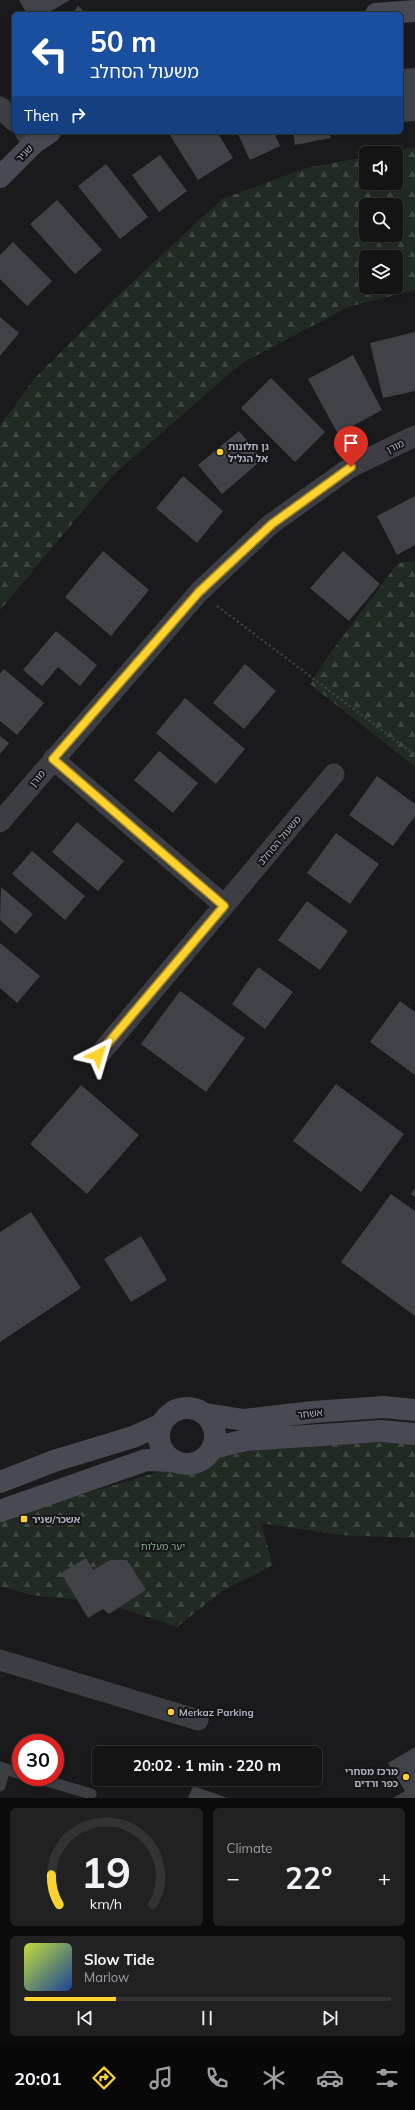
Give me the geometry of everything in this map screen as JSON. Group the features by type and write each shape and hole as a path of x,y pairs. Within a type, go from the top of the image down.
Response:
{"main road":[{"path":"402,12 415,11"},
{"name":"שניר","path":"0,177 36,135"},
{"path":"0,1482 54,1461 133,1437 160,1425 173,1410 182,1407 192,1407 205,1414 214,1426 215,1436 213,1448"},
{"name":"אשחר","path":"205,1414 244,1420 313,1412 360,1409 384,1408 415,1410"},
{"path":"160,1425 158,1435 160,1445 165,1454 172,1460 182,1464 192,1464 201,1460 213,1448 254,1439 380,1431 415,1434"},
{"path":"0,1511 146,1460 172,1460"}],"street":[{"path":"0,107 12,119"},
{"name":"מורן","path":"0,822 199,592 272,524 351,467 415,436"},
{"path":"53,759 224,906"},
{"name":"משעול הסחלב","path":"98,1055 334,774"},
{"path":"0,1660 198,1720"}],"lane":[{"path":"0,1786 3,1768"},
{"path":"64,1786 91,1794"}],"path":[{"path":"199,592 415,755"}],"green space":[{"path":"415,147 415,290 403,293 403,250 359,250 359,294 399,294 348,307 242,363 112,476 0,610 0,426 34,379 111,302 222,199 306,168 359,158 359,190 403,190 403,149"},
{"path":"415,561 415,767 310,684 331,652 398,563"},
{"name":"יער מעלות","path":"317,1443 415,1443 415,1538 340,1535 261,1523 273,1565 222,1591 177,1627 106,1603 31,1595 0,1586 0,1519 175,1467 265,1448"}],"building":[{"path":"19,0 70,0 49,12 26,12"},
{"path":"78,6 85,12 74,12"},
{"path":"415,68 415,121 403,122 403,69"},
{"path":"169,134 218,134 233,158 198,180"},
{"path":"238,134 275,134 280,146 250,160"},
{"path":"293,134 330,134 331,138 295,145"},
{"path":"160,155 187,191 159,212 132,175"},
{"path":"106,164 148,217 120,239 78,186"},
{"path":"57,200 102,250 75,274 30,224"},
{"path":"13,242 52,281 27,306 0,279 0,255"},
{"path":"0,317 19,333 0,356"},
{"path":"415,332 415,391 383,398 370,343"},
{"path":"353,355 382,410 338,434 308,379"},
{"path":"271,378 325,432 295,462 241,408"},
{"path":"239,431 263,459 222,494 198,465"},
{"path":"183,476 223,511 197,543 156,508"},
{"path":"415,496 415,545 397,555 377,516"},
{"path":"103,551 149,590 111,636 65,597"},
{"path":"343,551 380,584 349,621 310,588"},
{"path":"56,631 97,665 80,686 58,667 42,686 23,670"},
{"path":"245,664 276,691 244,729 213,703"},
{"path":"4,669 44,703 17,735 0,721 0,674"},
{"path":"185,698 245,749 216,784 156,733"},
{"path":"0,736 9,743 0,754"},
{"path":"159,751 198,783 173,813 134,780"},
{"path":"377,776 415,804 415,816 393,846 349,815"},
{"path":"77,822 124,861 98,891 52,852"},
{"path":"336,833 379,864 350,904 307,873"},
{"path":"32,851 85,896 65,920 12,874"},
{"path":"1,887 33,914 16,934 0,920"},
{"path":"307,901 348,931 320,970 278,940"},
{"path":"0,943 40,976 17,1003 0,988"},
{"path":"258,967 293,992 265,1029 232,1004"},
{"path":"180,991 245,1038 206,1092 141,1044"},
{"path":"400,1001 415,1012 415,1075 370,1042"},
{"path":"336,1084 404,1134 361,1192 293,1141"},
{"path":"81,1085 139,1135 87,1194 30,1144"},
{"path":"415,1188 415,1197 411,1194"},
{"path":"391,1194 415,1211 415,1316 341,1262"},
{"path":"31,1212 81,1288 0,1342 0,1232"},
{"path":"141,1236 167,1280 131,1302 104,1259"},
{"path":"86,1558 93,1570 110,1560 127,1560 146,1590 109,1614 103,1609 88,1618 61,1573"},
{"name":"מרכז מסחרי כפר ורדים","path":"415,1747 415,1798 393,1798 405,1791 388,1763"},
{"path":"193,1786 228,1798 188,1798"}],"place":[{"name":"גן חלונות אל הגליל","path":"220,452"},
{"name":"אשכר/שניר","path":"24,1519"},
{"name":"Merkaz Parking","path":"171,1712"},
{"name":"מרכז מסחרי כפר ורדים","path":"406,1777"}],"route":[{"path":"98,1055 224,906 53,759 199,592 272,524 351,467"}]}
